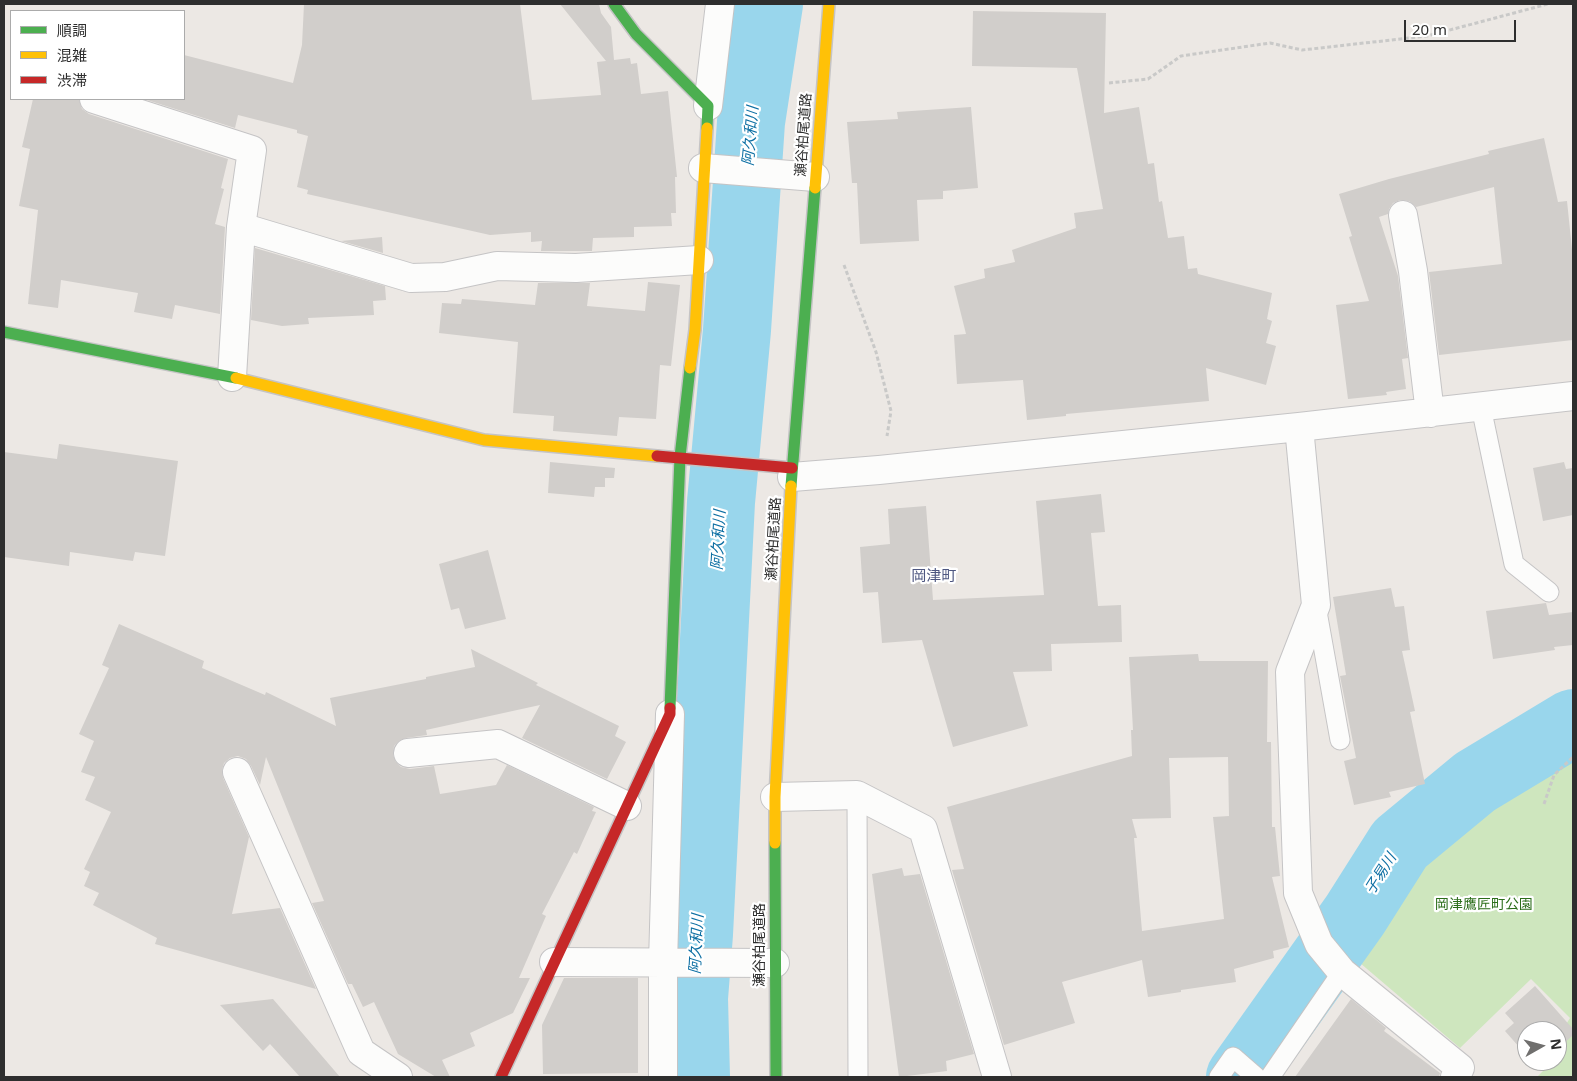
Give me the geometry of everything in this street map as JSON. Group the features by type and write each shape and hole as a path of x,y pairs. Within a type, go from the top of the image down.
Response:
{"street":[{"path":"614,4 636,34 708,106"},
{"path":"663,1077 669,963 670,714 680,457 695,330 703,168 720,4"},
{"name":"瀬谷柏尾道路","path":"776,1077 775,797 792,473 815,204 815,177 829,4"},
{"path":"94,100 252,150 241,227 232,377"},
{"path":"703,168 815,177"},
{"path":"1403,215 1413,271 1430,413"},
{"path":"241,227 411,278 445,277 497,266 576,268 699,260"},
{"path":"4,332 232,377 484,440 759,464 792,473 879,470 1299,427 1573,396"},
{"path":"1299,427 1316,605 1290,672 1298,893 1319,944 1342,972 1460,1068 1455,1077"},
{"path":"501,1077 670,714"},
{"path":"408,753 498,744 627,806"},
{"path":"237,772 361,1052 398,1077"},
{"path":"775,797 857,795 923,829 997,1077"},
{"path":"554,962 776,963"}],"lane":[{"path":"1481,407 1514,564 1549,592"},
{"path":"1316,605 1340,740"},
{"path":"857,795 858,1077"},
{"path":"1270,1077 1342,972"},
{"path":"1219,1077 1233,1057 1256,1077"}],"path":[{"path":"1109,82 1148,79 1181,56 1270,42 1302,50 1427,36 1548,4"},
{"path":"841,258 876,352 891,412 884,454 879,470"},
{"path":"1544,804 1554,775 1573,756"}],"green space":[{"name":"岡津鷹匠町公園","path":"1573,738 1573,1077 1537,1077 1543,1071 1567,1071 1567,1023 1570,1018 1531,979 1460,1048 1353,957 1377,906 1404,859 1445,822 1492,788"}],"building":[{"path":"304,4 520,4 532,100 601,95 597,62 606,61 560,4 599,4 601,13 611,27 614,60 630,58 631,64 637,63 641,94 668,91 677,177 675,177 676,213 671,213 672,226 634,227 634,237 593,238 592,251 541,251 542,241 531,242 531,232 490,235 307,194 308,190 297,187 308,136 297,133 297,130 238,115 235,128 147,100 185,100 185,55 293,83 302,45"},
{"path":"973,11 1106,13 1104,113 1139,107 1148,164 1154,163 1159,202 1162,201 1168,238 1184,236 1188,269 1197,268 1198,274 1272,293 1267,319 1272,321 1266,343 1276,346 1266,385 1206,368 1209,401 1066,414 1066,416 1027,420 1023,380 957,384 954,335 966,334 954,286 985,278 984,269 1015,262 1012,250 1076,228 1074,213 1103,209 1077,68 972,66"},
{"path":"33,100 79,100 82,109 89,114 228,159 221,188 224,189 215,224 225,227 220,314 175,305 172,319 134,312 138,293 61,280 58,308 28,304 38,210 19,206 30,149 22,147"},
{"path":"971,107 978,188 943,191 943,199 917,200 919,241 860,244 857,183 852,183 847,122 898,119 897,112"},
{"path":"1544,138 1558,202 1567,201 1573,259 1573,340 1439,355 1429,272 1502,264 1494,187 1416,207 1409,201 1400,200 1393,203 1388,214 1379,217 1398,276 1408,358 1402,359 1406,389 1386,392 1387,395 1348,399 1336,305 1369,301 1349,237 1352,236 1339,194 1389,179 1489,154 1488,151"},
{"path":"382,237 383,253 341,241"},
{"path":"255,248 385,286 386,300 373,301 374,315 308,318 309,324 282,326 251,320"},
{"path":"648,282 680,285 671,366 660,365 656,419 619,417 617,436 553,431 554,416 513,413 518,342 439,333 442,303 461,304 462,299 535,305 538,283 590,283 587,306 645,311"},
{"path":"59,444 178,461 165,556 135,552 133,561 70,552 69,566 4,557 4,452 57,459"},
{"path":"550,462 615,468 614,478 605,478 605,487 595,487 594,497 548,493"},
{"path":"1564,462 1566,469 1573,468 1573,515 1543,521 1533,468"},
{"path":"1101,494 1105,532 1091,533 1098,606 1121,605 1122,642 1051,644 1052,671 1013,672 1028,726 953,747 922,640 882,643 878,592 863,593 860,547 890,544 888,509 926,506 933,600 1044,595 1036,501"},
{"path":"488,550 506,619 465,629 459,608 451,610 439,564"},
{"path":"1391,588 1395,607 1404,606 1410,650 1402,651 1415,711 1410,712 1425,784 1389,792 1391,797 1354,805 1344,761 1356,758 1340,676 1346,675 1333,597"},
{"path":"1546,603 1549,615 1573,612 1573,645 1554,647 1555,650 1493,659 1486,611"},
{"path":"119,624 204,661 202,668 265,695 266,692 336,726 330,698 475,667 471,649 538,683 536,685 619,726 615,736 626,742 607,779 522,738 540,705 426,730 427,735 406,738 394,746 393,755 401,767 410,769 434,766 440,794 496,785 507,765 594,807 592,811 596,812 577,854 574,852 542,914 546,916 519,978 530,978 513,1013 470,1033 475,1046 442,1060 450,1077 436,1077 398,1054 374,1002 363,1007 352,984 348,984 312,903 324,901 266,757 260,785 246,759 238,756 230,758 224,763 222,770 223,778 249,837 232,914 280,908 316,989 155,944 157,938 93,905 99,893 84,886 90,872 84,869 111,812 85,800 95,777 81,772 94,741 79,734 109,668 102,665"},
{"path":"1198,654 1199,661 1268,661 1267,742 1271,742 1272,827 1275,827 1280,876 1272,877 1289,947 1273,951 1274,958 1234,969 1236,982 1181,990 1181,992 1148,997 1142,960 1062,982 1075,1023 1004,1045 952,870 964,869 947,807 1132,756 1131,730 1133,730 1129,657","holes":["1228,757 1229,816 1213,817 1224,919 1142,931 1134,838 1137,838 1132,819 1171,818 1169,758"]},
{"path":"902,868 904,876 920,874 974,1054 946,1061 947,1071 899,1077 872,874"},
{"path":"564,978 638,978 638,1073 543,1074 542,1025"},
{"path":"1535,986 1566,1021 1517,1021 1517,1045 1505,1031 1514,1023 1505,1013"},
{"path":"273,999 340,1077 300,1077 270,1044 263,1051 220,1005"},
{"path":"1351,999 1386,1028 1384,1031 1440,1073 1439,1077 1295,1077"},
{"path":"1567,1022 1573,1029 1573,1035 1567,1041"}],"waterway":[{"name":"阿久和川","path":"696,1077 694,998 699,934 721,502 737,330 751,122 769,4"},
{"name":"子易川","path":"1240,1077 1355,915 1400,844 1475,782 1573,723"}],"traffic: fast":[{"path":"614,4 636,34 708,106 707,128"},
{"path":"791,486 815,188"},
{"path":"4,332 236,378"},
{"path":"670,708 680,457 690,368"},
{"path":"775,843 776,1077"}],"traffic: slow":[{"path":"815,188 829,4"},
{"path":"690,368 695,330 707,128"},
{"path":"236,378 484,440 657,456"},
{"path":"775,843 775,797 791,486"}],"traffic: jam":[{"path":"657,456 792,468"},
{"path":"501,1077 670,714 670,708"}],"district":[{"name":"岡津町","path":"934,577"}]}
